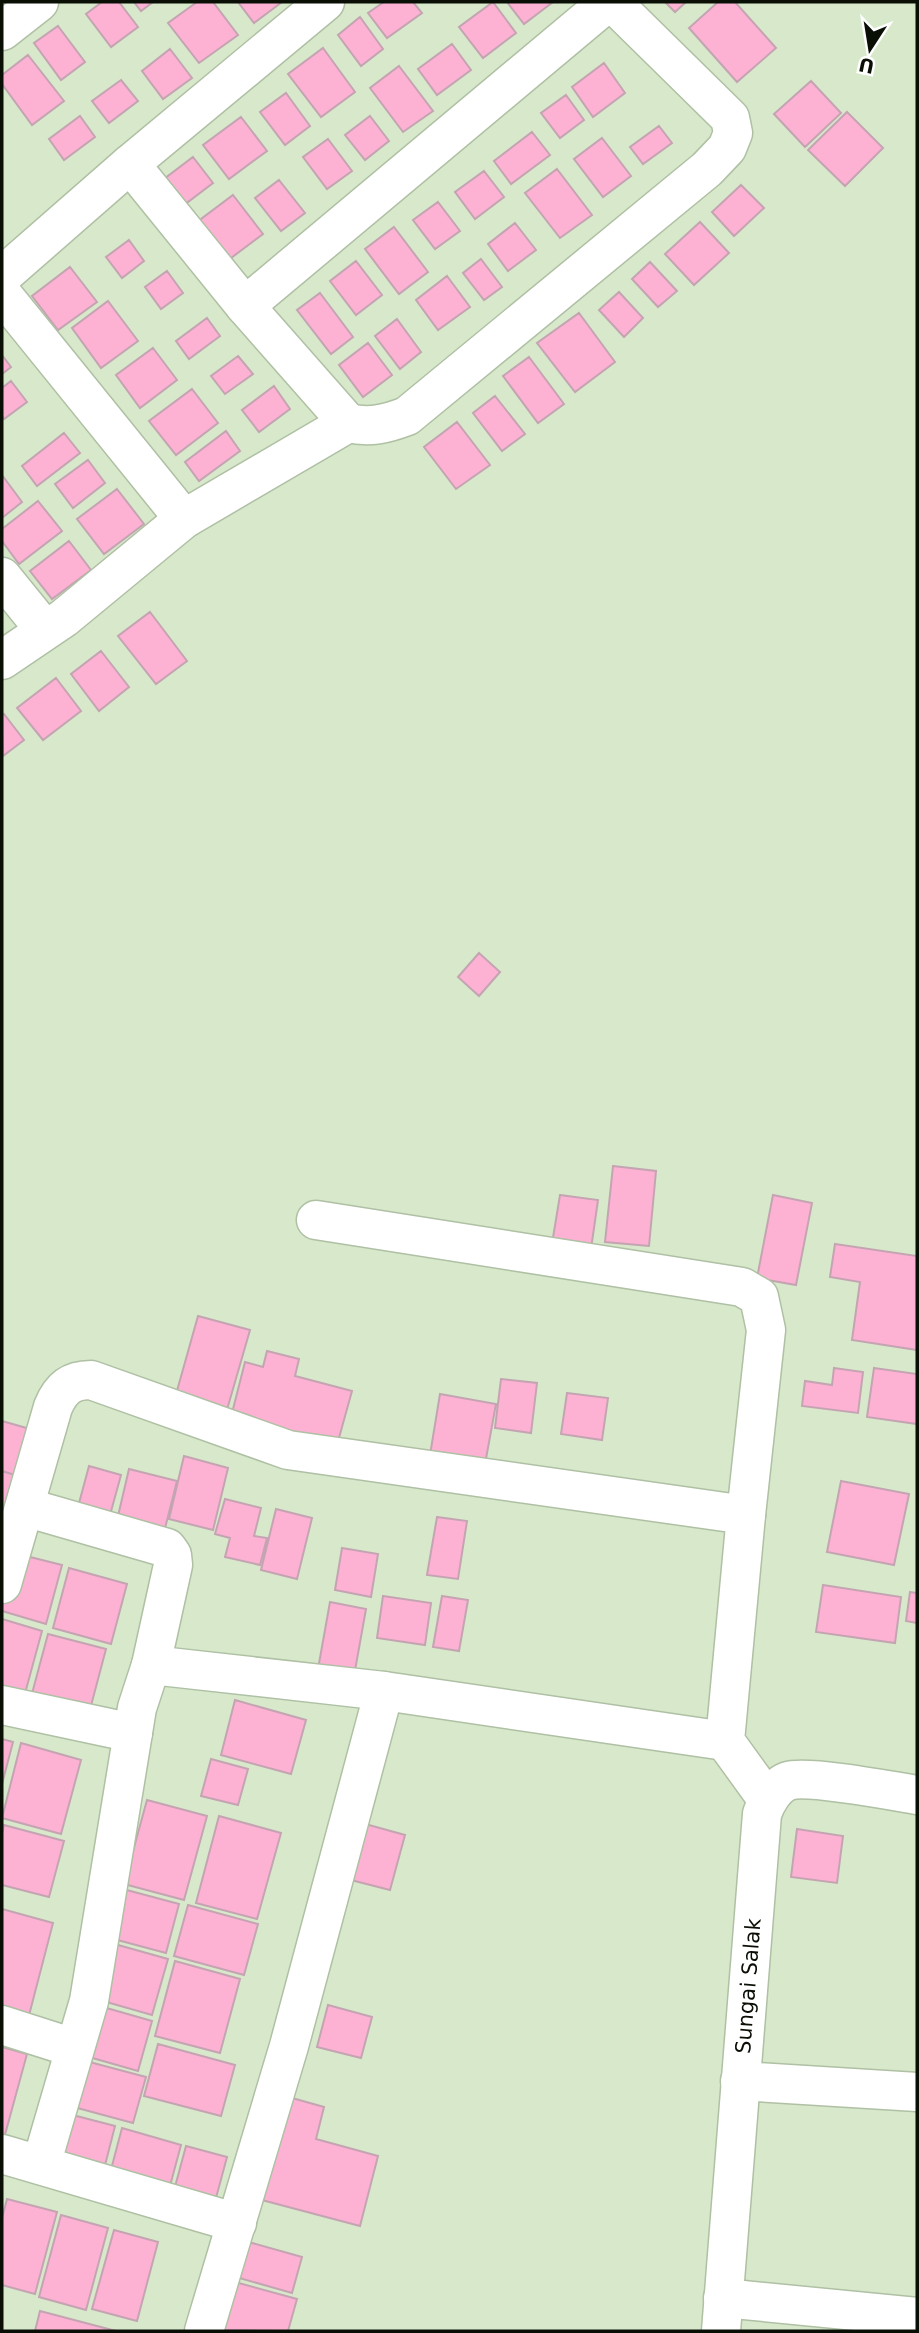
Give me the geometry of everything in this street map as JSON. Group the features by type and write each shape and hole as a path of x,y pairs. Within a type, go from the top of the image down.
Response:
{"street":[{"path":"2,31 39,2"},
{"path":"2,276 130,164 326,2"},
{"path":"130,164 245,306 348,423 366,427 388,424 407,416 677,196 727,148 733,132 730,118 610,2 245,306"},
{"path":"2,294 184,519"},
{"path":"2,660 64,618 184,519 348,423"},
{"path":"2,578 45,630"},
{"path":"316,1220 743,1287 759,1297 766,1330 724,1741 767,1799 787,1781 810,1780 917,1795"},
{"path":"2,1584 57,1397 70,1383 91,1380 288,1450 746,1515"},
{"path":"25,1507 167,1548 172,1555 173,1564 151,1665 138,1708 89,2001 41,2165"},
{"path":"151,1665 384,1691 724,1741"},
{"path":"204,2331 289,2046 384,1691"},
{"path":"2,1705 134,1733"},
{"name":"Sungai Salak","path":"722,2315 762,1814 767,1799"},
{"path":"2,2025 74,2048"},
{"path":"740,2081 917,2092"},
{"path":"2,2154 237,2223"},
{"path":"722,2315 917,2317"}],"building":[{"path":"102,2 119,2 138,27 111,47 86,14"},
{"path":"134,2 153,2 141,11"},
{"path":"197,2 213,2 238,35 199,63 168,23"},
{"path":"238,2 282,2 254,23"},
{"path":"384,2 413,2 422,13 387,38 368,13"},
{"path":"493,2 516,33 483,58 459,27"},
{"path":"507,2 553,2 524,24"},
{"path":"665,2 686,2 675,12"},
{"path":"718,2 735,2 776,48 737,82 689,28"},
{"path":"360,17 383,49 361,66 338,35"},
{"path":"58,26 85,62 61,80 34,43"},
{"path":"452,44 471,70 437,95 418,69"},
{"path":"323,48 355,92 321,117 288,74"},
{"path":"170,49 192,78 163,99 142,71"},
{"path":"28,55 64,101 32,125 2,84 2,75"},
{"path":"604,63 625,93 593,117 572,87"},
{"path":"399,66 433,111 403,132 370,88"},
{"path":"121,80 138,101 109,123 92,101"},
{"path":"811,81 841,113 805,147 774,114"},
{"path":"286,93 310,126 285,145 260,112"},
{"path":"566,95 584,120 560,138 541,113"},
{"path":"847,112 883,148 845,186 808,150"},
{"path":"80,116 95,137 64,160 49,139"},
{"path":"370,116 389,141 365,160 345,135"},
{"path":"241,117 267,151 229,179 203,145"},
{"path":"659,126 672,143 643,164 630,147"},
{"path":"532,132 550,155 511,184 494,161"},
{"path":"602,138 631,176 603,197 574,159"},
{"path":"328,139 352,171 327,189 303,157"},
{"path":"193,157 213,183 184,205 164,179"},
{"path":"557,169 592,215 560,238 525,193"},
{"path":"484,171 504,197 475,219 455,192"},
{"path":"279,180 305,213 281,231 255,198"},
{"path":"741,185 764,208 734,236 712,212"},
{"path":"233,195 263,234 227,261 197,222"},
{"path":"438,202 460,231 435,249 413,220"},
{"path":"700,222 729,253 694,285 665,254"},
{"path":"515,223 536,250 508,271 488,244"},
{"path":"394,227 428,272 399,294 365,249"},
{"path":"129,240 144,261 122,278 106,257"},
{"path":"481,259 502,287 484,300 463,273"},
{"path":"356,261 382,295 356,315 330,281"},
{"path":"650,262 677,291 658,307 632,279"},
{"path":"70,267 97,302 58,330 32,296"},
{"path":"167,271 183,293 161,309 145,287"},
{"path":"447,276 470,307 438,330 416,300"},
{"path":"619,292 643,318 624,337 599,310"},
{"path":"320,293 353,337 331,354 297,310"},
{"path":"108,301 138,341 101,368 72,328"},
{"path":"579,313 615,362 575,392 537,343"},
{"path":"207,318 220,336 189,359 176,341"},
{"path":"397,319 421,352 400,369 375,336"},
{"path":"368,343 392,375 363,397 339,365"},
{"path":"153,348 177,380 140,408 116,375"},
{"path":"2,355 11,367 2,374"},
{"path":"238,356 253,374 225,394 211,376"},
{"path":"529,357 564,404 538,423 503,376"},
{"path":"11,381 27,402 4,419 2,388"},
{"path":"274,386 290,409 259,432 242,410"},
{"path":"192,389 218,423 176,455 149,421"},
{"path":"495,396 525,434 502,451 473,413"},
{"path":"457,422 490,465 456,489 424,447"},
{"path":"226,431 240,451 199,481 185,462"},
{"path":"64,433 80,453 37,486 22,466"},
{"path":"88,460 105,483 73,508 55,484"},
{"path":"2,475 22,502 2,518"},
{"path":"117,489 144,524 104,554 77,519"},
{"path":"38,501 62,531 19,564 2,541 2,529"},
{"path":"69,541 91,570 52,599 30,571"},
{"path":"150,612 187,661 156,684 118,636"},
{"path":"101,651 129,687 99,711 71,674"},
{"path":"56,678 81,711 43,740 17,708"},
{"path":"4,714 24,740 3,756 2,716"},
{"path":"479,953 500,972 479,996 458,977"},
{"path":"613,1166 656,1171 649,1246 605,1242"},
{"path":"560,1195 598,1200 590,1256 551,1250"},
{"path":"773,1195 812,1203 796,1285 757,1278"},
{"path":"835,1244 917,1256 917,1350 852,1340 860,1282 830,1277"},
{"path":"198,1316 250,1330 224,1420 173,1405"},
{"path":"267,1351 299,1359 295,1376 352,1391 337,1445 231,1417 245,1362 263,1367"},
{"path":"834,1368 863,1372 858,1413 802,1406 805,1381 832,1385"},
{"path":"874,1368 917,1374 917,1424 867,1417"},
{"path":"501,1379 537,1383 531,1433 495,1428"},
{"path":"567,1393 608,1398 602,1440 561,1434"},
{"path":"440,1394 496,1404 485,1464 430,1455"},
{"path":"2,1421 30,1429 18,1476 2,1471"},
{"path":"184,1456 228,1468 213,1530 169,1519"},
{"path":"89,1466 121,1475 110,1515 78,1507"},
{"path":"129,1469 177,1481 162,1540 115,1529"},
{"path":"2,1471 18,1476 8,1510 2,1508"},
{"path":"841,1481 909,1494 894,1565 827,1552"},
{"path":"225,1499 261,1508 254,1536 267,1538 260,1565 225,1557 230,1538 215,1534"},
{"path":"276,1509 312,1518 297,1579 261,1570"},
{"path":"437,1517 467,1521 458,1579 427,1575"},
{"path":"342,1548 378,1554 371,1597 335,1590"},
{"path":"14,1553 62,1565 46,1624 2,1611 2,1598"},
{"path":"69,1568 127,1584 111,1644 53,1628"},
{"path":"823,1585 901,1597 895,1643 816,1632"},
{"path":"910,1592 917,1593 917,1623 906,1621"},
{"path":"383,1596 431,1603 425,1645 377,1638"},
{"path":"442,1596 468,1600 459,1651 433,1647"},
{"path":"330,1602 366,1609 354,1676 318,1669"},
{"path":"2,1619 42,1631 24,1697 2,1691"},
{"path":"48,1634 106,1649 88,1717 30,1701"},
{"path":"235,1700 306,1720 291,1774 221,1755"},
{"path":"2,1739 13,1742 2,1784"},
{"path":"21,1743 81,1760 61,1834 2,1818"},
{"path":"211,1759 248,1769 238,1805 201,1796"},
{"path":"147,1800 207,1816 184,1900 124,1884"},
{"path":"219,1816 281,1833 257,1919 196,1903"},
{"path":"358,1822 405,1835 390,1890 343,1878"},
{"path":"4,1825 64,1841 49,1897 2,1885"},
{"path":"797,1829 843,1836 837,1883 791,1877"},
{"path":"123,1889 179,1904 166,1953 110,1938"},
{"path":"188,1905 258,1924 244,1975 174,1956"},
{"path":"2,1909 53,1923 27,2023 2,2016"},
{"path":"111,1943 168,1959 152,2015 96,1999"},
{"path":"175,1961 240,1979 220,2053 155,2036"},
{"path":"96,2005 152,2021 138,2071 82,2055"},
{"path":"328,2005 372,2017 361,2058 317,2047"},
{"path":"158,2044 235,2065 221,2116 144,2096"},
{"path":"2,2047 27,2054 3,2142 2,2142"},
{"path":"82,2060 146,2077 133,2123 70,2106"},
{"path":"285,2096 324,2107 316,2139 378,2156 360,2226 258,2199"},
{"path":"65,2113 115,2126 102,2177 52,2164"},
{"path":"122,2128 181,2145 167,2197 108,2181"},
{"path":"186,2146 227,2157 213,2209 172,2198"},
{"path":"7,2199 57,2212 35,2294 2,2285 2,2218"},
{"path":"61,2215 108,2228 86,2310 39,2297"},
{"path":"114,2230 158,2242 137,2321 92,2309"},
{"path":"245,2241 302,2257 292,2293 236,2277"},
{"path":"235,2282 297,2299 288,2331 222,2330"},
{"path":"40,2311 116,2331 35,2331"}]}
